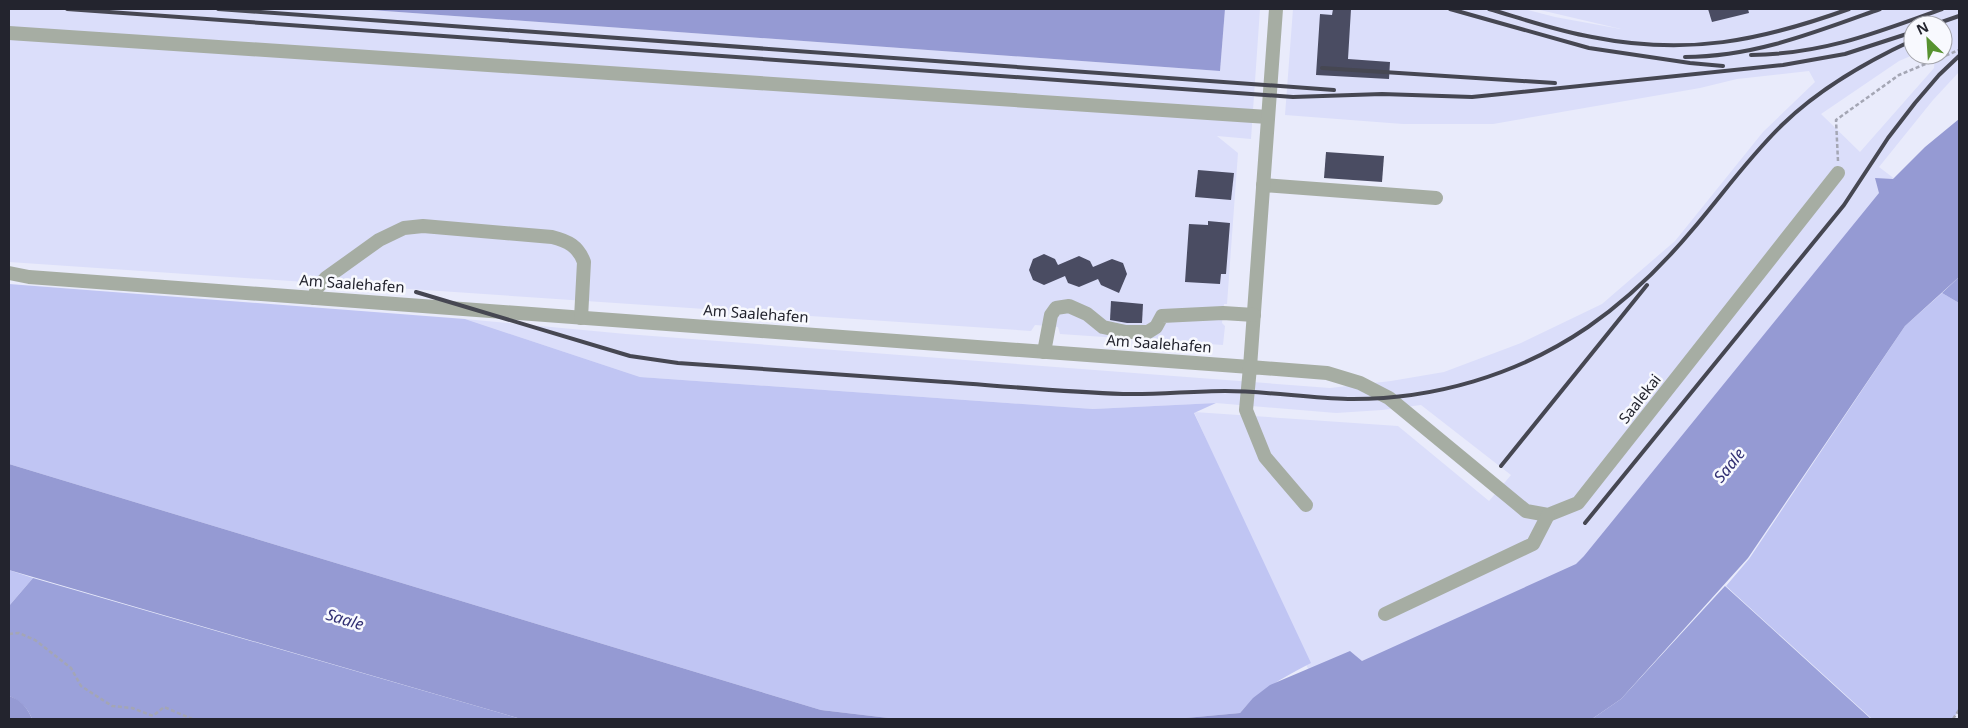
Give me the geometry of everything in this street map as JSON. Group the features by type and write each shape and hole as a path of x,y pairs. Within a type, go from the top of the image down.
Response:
{"lane":[{"path":"1276,9 1246,410 1265,457 1306,505"},
{"path":"9,32 1268,117"},
{"name":"Saalekai","path":"1548,515 1578,503 1838,173"},
{"path":"1263,185 1436,198"},
{"path":"314,298 317,288 326,278 379,240 404,228 423,226 552,237 571,244 582,254 584,262 581,318"},
{"name":"Am Saalehafen","path":"9,273 29,277 1250,367"},
{"path":"1044,352 1051,315 1056,308 1069,306 1087,314 1103,327 1126,332 1148,332 1156,327 1162,316 1223,313 1254,315"},
{"path":"1250,367 1327,373 1360,383 1389,398 1526,511 1548,515 1533,544 1385,614"}],"path":[{"path":"1838,173 1836,120 1899,76 1959,50"},
{"path":"9,634 19,633 35,640 71,668 81,686 112,706 132,708 152,716 164,707 192,719"},
{"path":"1954,719 1959,710"}],"shaded area":[{"path":"9,9 357,9 1220,71 1225,9 1260,9 1251,139 1217,136 1238,153 1227,304 1224,304 1222,323 1225,326 1223,345 1060,334 1058,327 1035,325 1031,331 9,262"},
{"path":"1293,9 1524,9 1555,17 1621,29 1536,9 1959,9 1959,72 1933,100 1879,167 1912,192 1591,587 1325,707 1194,412 1398,426 1489,501 1511,475 1421,405 1336,413 1216,403 1093,409 640,377 465,319 626,334 1330,388 1391,381 1444,372 1521,343 1602,304 1675,241 1763,132 1815,82 1809,71 1737,79 1700,88 1493,124 1403,124 1285,115","holes":["1903,15 1953,15 1953,65 1934,65 1934,68 1860,152 1821,114 1903,59"]},
{"path":"1959,277 1959,303 1942,293"},
{"path":"9,284 465,319 640,377 1093,409 1216,403 1194,413 1311,663 1264,691 1240,713 1175,719 897,719 821,710 9,464"},
{"path":"1942,293 1959,303 1959,710 1953,719 1872,719 1726,586 1749,559 1905,326"},
{"path":"9,570 33,578 9,606"},
{"path":"33,578 521,719 32,719 23,705 9,696 9,606"},
{"path":"1725,586 1871,719 1592,719 1621,699"}],"water":[{"path":"357,9 1225,9 1220,71"},
{"name":"Saale","path":"1959,119 1959,277 1905,326 1748,558 1621,699 1592,719 1175,719 1240,713 1253,698 1270,685 1350,651 1362,661 1576,564 1879,193 1875,178 1893,179 1925,147"},
{"name":"Saale","path":"9,464 821,710 897,719 521,719 9,570"},
{"path":"9,696 23,704 32,719 9,719"}],"building":[{"path":"1333,9 1351,9 1348,59 1390,62 1389,79 1316,75 1320,14 1332,15"},
{"path":"1708,9 1748,9 1749,13 1712,22"},
{"path":"1326,152 1384,156 1382,182 1324,178"},
{"path":"1198,170 1234,173 1231,200 1195,197"},
{"path":"1208,221 1230,223 1226,274 1221,274 1220,284 1185,282 1189,224 1208,225"},
{"path":"1044,254 1055,259 1058,265 1079,256 1090,261 1093,267 1112,259 1123,263 1127,274 1119,293 1101,285 1098,279 1079,287 1068,283 1065,276 1044,285 1033,280 1029,270 1033,259"},
{"path":"1111,301 1143,304 1142,323 1110,320"}],"railway":[{"path":"67,9 1293,97 1382,94 1472,97 1783,65 1845,54 1903,35"},
{"path":"218,9 1334,90"},
{"path":"1450,9 1589,48 1723,66"},
{"path":"1489,9 1579,34 1627,43 1660,45 1692,45 1754,37 1785,30 1849,9"},
{"path":"1685,57 1711,56 1760,48 1784,42 1880,9"},
{"path":"1751,55 1802,51 1849,41 1942,9"},
{"path":"1953,18 1959,16"},
{"path":"416,292 630,356 678,363 1101,393 1136,394 1240,391 1348,399 1412,395 1474,381 1504,371 1533,359 1588,327 1630,294 1669,256 1758,150 1782,125 1812,99 1844,77 1903,45"},
{"path":"1585,523 1844,205 1888,138 1915,103 1939,75 1959,56"},
{"path":"1322,68 1555,83"},
{"path":"1501,466 1647,285"}]}
